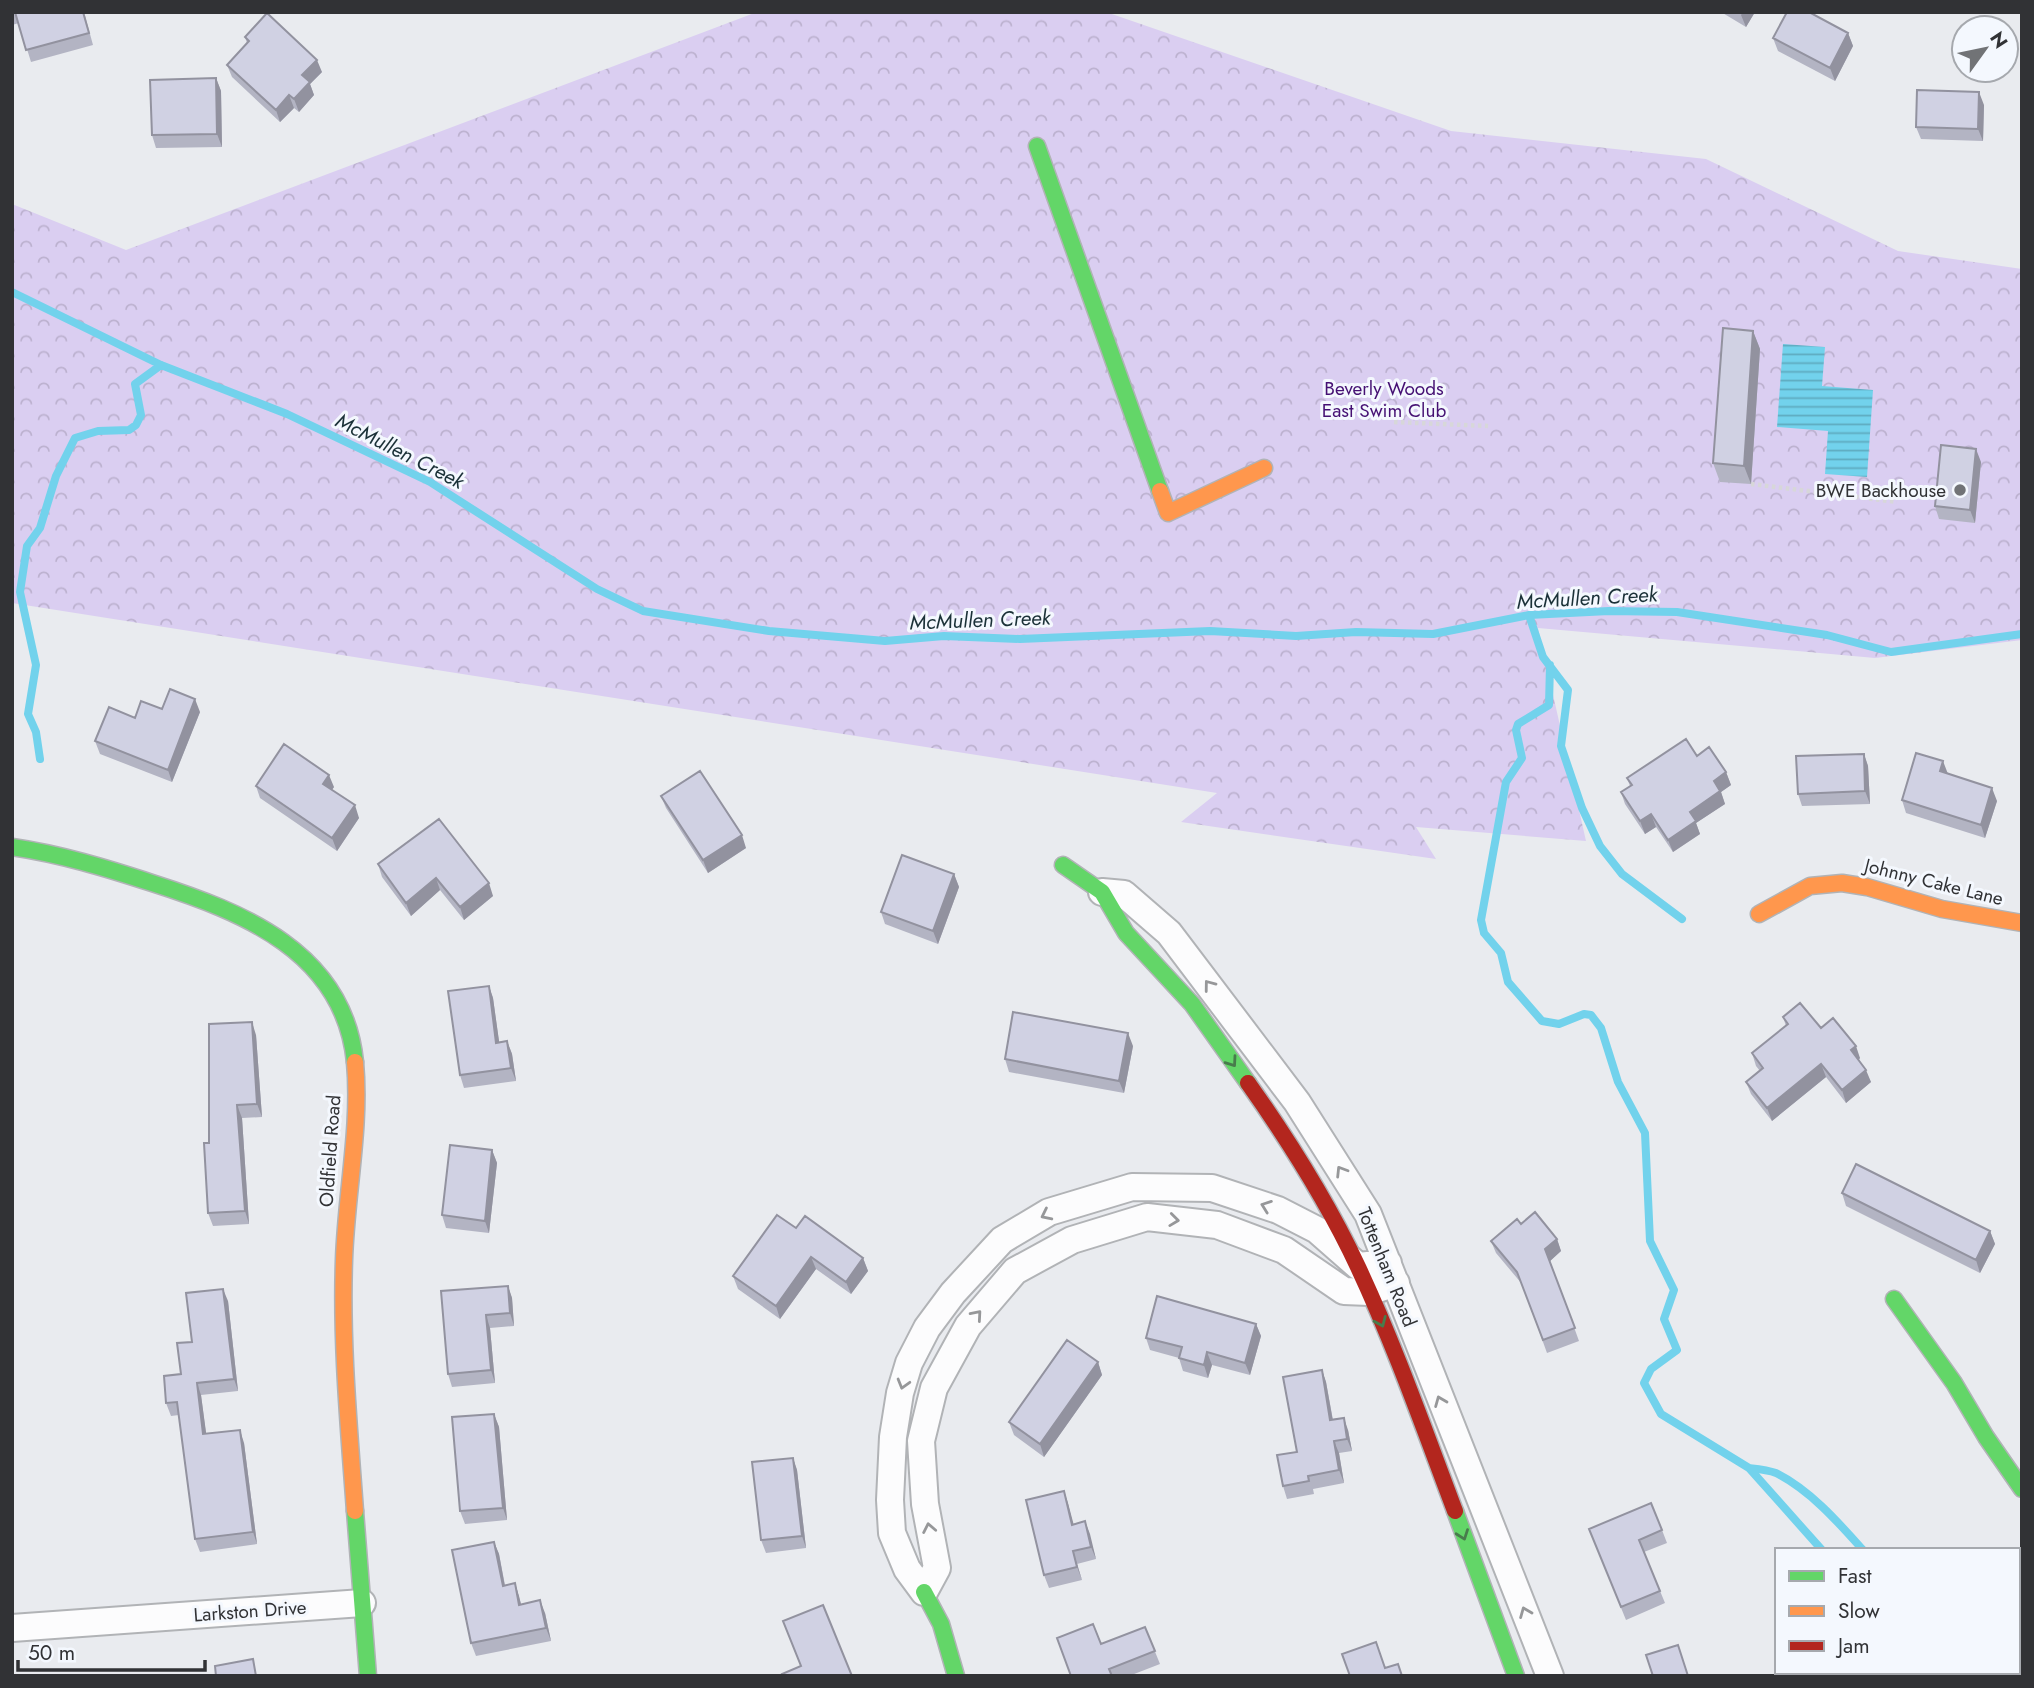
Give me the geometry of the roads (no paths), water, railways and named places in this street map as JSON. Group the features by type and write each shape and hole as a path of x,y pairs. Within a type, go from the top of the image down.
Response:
{"street":[{"path":"1037,146 1168,513 1264,468"},
{"name":"Oldfield Road","path":"12,847 87,862 219,907 272,933 296,950 335,998 349,1031 356,1066 355,1120 346,1205 342,1289 368,1676"},
{"name":"Tottenham Road","path":"1063,865 1102,892 1126,933 1192,1004 1316,1186 1358,1266 1407,1382 1516,1676"},
{"name":"Johnny Cake Lane","path":"1759,914 1814,884 1845,882 1866,885 1913,902 1970,916 2022,923"},
{"name":"Tottenham Road","path":"1102,892 1124,894 1169,933 1297,1101 1368,1214 1550,1676"},
{"path":"956,1676 941,1624 924,1592 907,1569 892,1533 890,1500 893,1437 900,1393 909,1363 927,1328 953,1293 1002,1240 1049,1212 1132,1187 1212,1188 1278,1210 1317,1230 1358,1266 1392,1273"},
{"path":"924,1592 937,1568 925,1504 921,1441 934,1388 968,1326 1015,1271 1072,1240 1147,1217 1217,1225 1284,1250 1344,1291 1369,1292 1392,1273"},
{"path":"1894,1299 1954,1383 1986,1437 2022,1489"},
{"name":"Larkston Drive","path":"12,1628 362,1603"}],"water":[{"path":"1783,344 1825,347 1822,386 1873,390 1867,477 1825,474 1828,431 1777,427"}],"waterway":[{"name":"McMullen Creek","path":"12,292 161,365 287,414 430,482 597,589 643,611 769,631 885,641 944,636 1020,639 1210,631 1296,636 1356,632 1433,634 1529,615 1609,611 1677,612 1827,635 1891,652 2022,634"},
{"path":"40,759 36,732 28,714 36,665 20,592 27,546 40,528 56,476 75,438 98,431 129,430 136,425 141,415 135,384 161,365"},
{"path":"1529,615 1543,657 1568,690 1561,746 1582,808 1600,846 1622,874 1682,919"},
{"path":"1550,665 1549,705 1518,724 1516,730 1522,758 1506,782 1481,920 1484,933 1501,953 1508,982 1542,1021 1559,1024 1584,1014 1591,1015 1601,1028 1618,1082 1645,1133 1650,1241 1674,1290 1664,1319 1677,1350 1651,1369 1644,1383 1661,1414 1749,1468 1820,1548"},
{"path":"1749,1468 1776,1473 1800,1488 1823,1507 1861,1548"}],"place":[{"name":"BWE Backhouse","path":"1960,490"}],"park label":[{"name":"Beverly Woods East Swim Club","path":"1384,399"}]}
